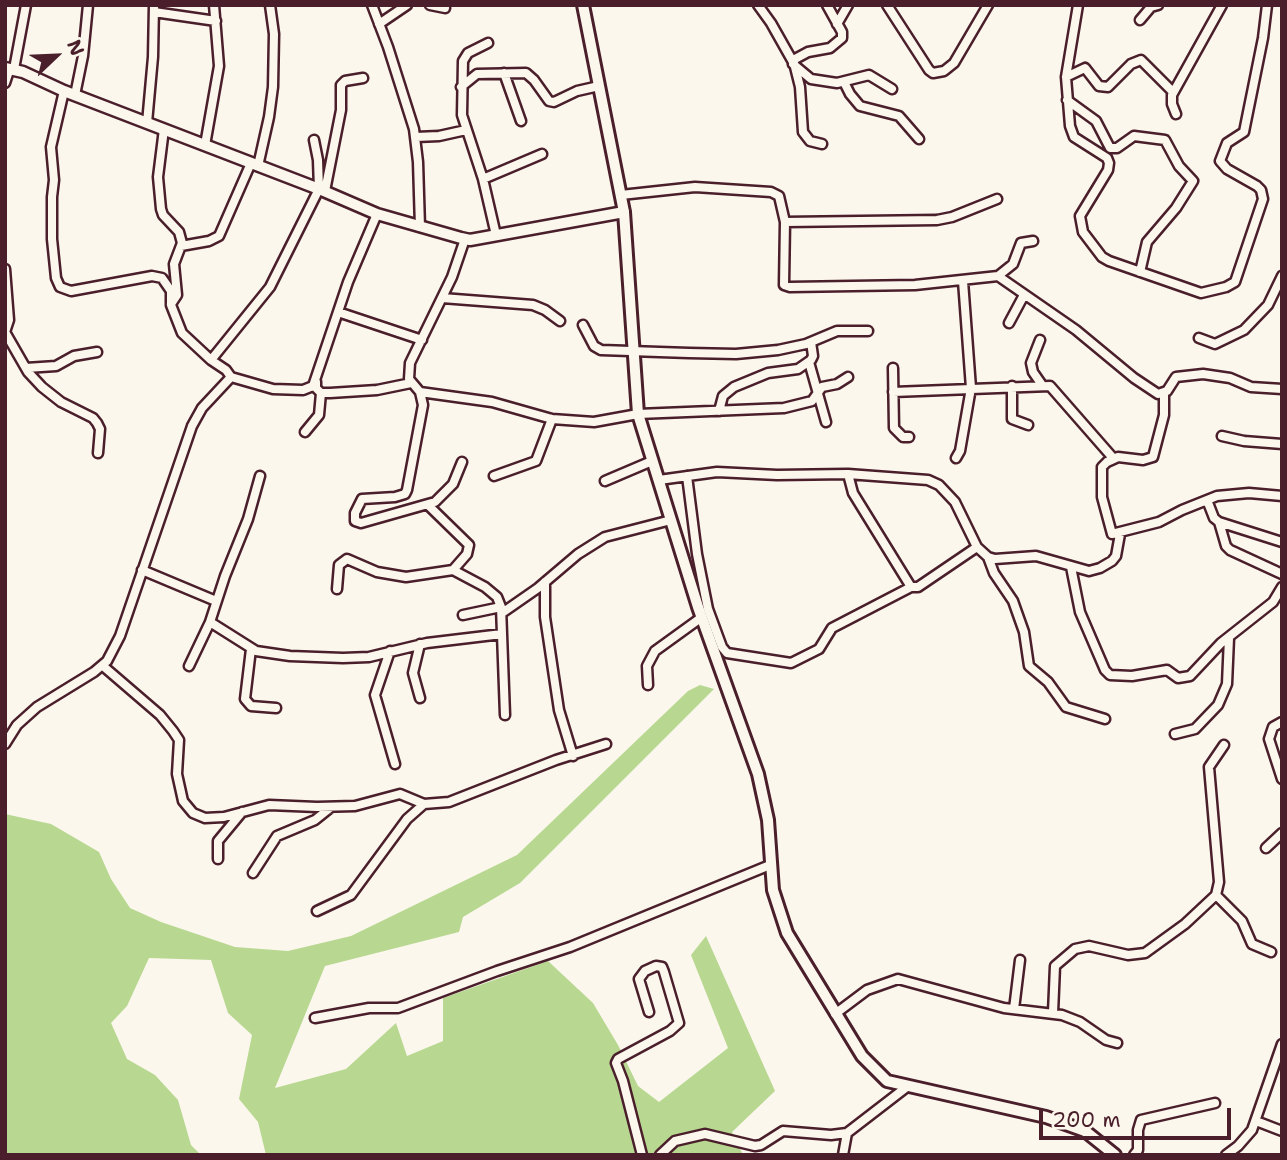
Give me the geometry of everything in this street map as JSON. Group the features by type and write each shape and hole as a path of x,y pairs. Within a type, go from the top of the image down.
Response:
{"main road":[{"path":"583,5 624,212 638,414 702,617 758,774 768,820 775,898 787,933 862,1056 887,1081 1046,1117 1086,1131 1115,1155"}],"street":[{"path":"5,83 26,5"},
{"path":"75,95 83,56 88,5"},
{"path":"205,145 219,66 214,5"},
{"path":"181,246 209,241 219,236 254,165 269,117 273,87 274,34 270,5"},
{"path":"372,5 405,97 416,137 420,227"},
{"path":"379,24 407,5"},
{"path":"430,5 445,8"},
{"path":"758,5 794,64 800,87 803,132 810,141 822,144"},
{"path":"794,64 811,50 830,48 841,41 843,36 827,5"},
{"path":"837,24 848,5"},
{"path":"887,5 933,73 944,71 954,63 988,5"},
{"path":"1078,5 1066,77 1070,126 1074,137 1107,158 1110,163 1080,216 1083,232 1102,257 1201,293 1231,285 1238,276 1263,194 1257,186 1222,166 1221,156 1227,143 1244,132 1263,38 1266,5"},
{"path":"1140,20 1152,7 1158,5"},
{"path":"1176,114 1171,99 1173,92 1222,5"},
{"path":"147,123 154,9 216,21"},
{"path":"488,43 464,57 462,116 483,179 496,235"},
{"path":"1066,77 1085,68 1099,86 1108,87 1131,64 1141,60 1173,92"},
{"path":"794,64 811,79 833,83 869,75 892,89"},
{"path":"10,69 322,190 377,214 465,239 624,212"},
{"path":"504,73 521,121"},
{"path":"461,87 477,74 530,75 551,102 577,91 599,86"},
{"path":"211,360 270,288 322,190 341,110 341,85 345,81 363,78"},
{"path":"844,82 860,106 899,116 919,139"},
{"path":"64,91 51,146 54,180 52,239 58,283 63,289 71,291 157,276 171,291 170,305 182,333 231,377 273,389 303,390 316,382"},
{"path":"1068,100 1096,121 1110,148 1117,148 1134,136 1165,140 1179,166 1193,181 1176,208 1147,242 1140,272"},
{"path":"164,129 158,177 161,209 163,215 179,232 181,246 174,264 177,295 170,305"},
{"path":"416,137 439,136 466,130"},
{"path":"314,141 322,190"},
{"path":"483,179 542,154"},
{"path":"621,195 695,187 771,192 779,196 785,222 783,280 786,287 915,285 999,276 1013,264 1021,243 1033,241"},
{"path":"785,222 937,220 997,199"},
{"path":"305,432 320,412 321,393 316,388 316,382 338,312 377,214"},
{"path":"462,462 453,484 439,499 428,505 357,523 354,517 362,499 405,494 423,405 420,392 409,379 410,363 442,298 465,239"},
{"path":"5,269 9,320 5,332 26,368 42,387 61,402 93,418 97,423 100,429 98,453"},
{"path":"999,276 1076,330 1137,381 1158,394 1164,394"},
{"path":"1199,338 1215,344 1244,331 1268,305 1282,276"},
{"path":"956,458 960,451 971,387 963,281"},
{"path":"1009,323 1024,295"},
{"path":"442,298 533,305 560,321"},
{"path":"338,312 422,340"},
{"path":"583,325 597,349 736,354 778,350 811,342 842,330 868,331"},
{"path":"1040,340 1031,363 1032,372 1042,385"},
{"path":"719,411 723,396 734,387 768,373 798,369 809,362 813,358 811,342"},
{"path":"26,368 56,366 74,356 97,352"},
{"path":"809,362 826,422"},
{"path":"893,368 894,428 900,435 909,437"},
{"path":"1282,389 1251,387 1230,378 1203,374 1176,377 1164,394 1164,415 1153,457 1143,460 1113,458 1102,467 1102,497 1109,530 1112,534 1120,534 1162,521 1182,510 1222,495 1282,496"},
{"path":"5,744 17,725 37,707 103,666 117,643 192,426 202,408 231,377"},
{"path":"420,392 492,402 552,419 594,422 638,414 784,408 812,401 822,387 837,384 848,377"},
{"path":"321,393 377,390 411,383"},
{"path":"1012,386 1012,419 1028,425"},
{"path":"893,392 971,387 1053,387 1113,458"},
{"path":"494,476 536,461 552,419"},
{"path":"1222,436 1282,444"},
{"path":"604,481 652,461"},
{"path":"659,480 717,472 849,474 928,480 935,483 954,502 977,547 988,557 995,559 1036,556 1071,567 1095,570 1116,556 1120,534"},
{"path":"849,474 853,492 911,587"},
{"path":"189,666 210,622 248,519 260,476"},
{"path":"687,476 697,554 708,610 722,647 727,653 791,663 819,649 832,628 911,587 918,587 977,547"},
{"path":"1207,500 1214,518 1219,522 1282,541"},
{"path":"428,505 468,545 467,554 453,570"},
{"path":"463,615 501,610 545,582 578,554 606,537 671,520"},
{"path":"1219,522 1226,546 1230,550 1282,574"},
{"path":"988,557 994,573 1013,601 1024,632 1029,666 1048,682 1066,707 1105,719"},
{"path":"337,590 340,565 347,559 377,572 406,578 453,570 485,587 497,597 501,610 505,715"},
{"path":"1071,567 1080,612 1105,670 1110,675 1132,676 1167,670 1178,678 1190,676 1221,643 1277,598 1282,587"},
{"path":"142,570 216,601"},
{"path":"545,582 545,617 559,710 573,756"},
{"path":"648,685 647,666 655,651 702,617"},
{"path":"210,622 248,647 290,656 362,658 421,644 502,634"},
{"path":"1175,734 1195,729 1218,705 1227,684 1229,638"},
{"path":"420,698 413,673 421,644"},
{"path":"248,647 245,699 250,706 276,708"},
{"path":"390,652 375,695 395,764"},
{"path":"103,666 160,715 173,730 179,740 177,775 180,794 188,808 199,817 205,818 224,817 276,804 330,808 355,806 400,794 424,804 449,802 556,760 606,744"},
{"path":"1282,722 1273,727 1269,739 1282,779"},
{"path":"1053,1013 1055,966 1075,949 1098,946 1128,955 1145,953 1185,924 1216,895 1219,882 1209,767 1224,745"},
{"path":"317,911 351,895 407,819 424,804"},
{"path":"253,873 277,836 315,820 330,808"},
{"path":"218,859 218,841 242,812"},
{"path":"1266,848 1282,833"},
{"path":"315,1018 369,1007 398,1008 570,947 770,864"},
{"path":"1216,895 1242,921 1252,944 1271,953"},
{"path":"1014,1009 1020,960"},
{"path":"642,1155 616,1063 618,1059 670,1031 679,1023 662,967 656,966 645,971 639,979 649,1012"},
{"path":"835,1014 867,990 898,979 1014,1009 1053,1013 1080,1022 1106,1040 1117,1043"},
{"path":"1226,1155 1247,1137 1256,1121 1282,1044"},
{"path":"660,1155 675,1141 705,1134 755,1146 783,1131 831,1135 847,1133 908,1086"},
{"path":"1134,1155 1138,1150 1141,1120 1214,1103"},
{"path":"1256,1121 1282,1131"},
{"path":"844,1155 847,1133"}],"green space":[{"path":"700,685 714,689 520,883 463,917 459,932 325,966 275,1088 346,1069 396,1023 407,1056 443,1041 443,998 548,961 593,1003 638,1086 659,1102 728,1048 691,955 706,936 775,1091 732,1132 743,1155 266,1155 258,1122 239,1099 252,1035 228,1013 211,960 149,958 127,1006 111,1023 127,1059 155,1075 178,1100 191,1145 201,1155 5,1155 5,814 51,824 99,852 111,879 130,908 161,922 235,947 288,951 351,936 517,855 688,691"}]}
